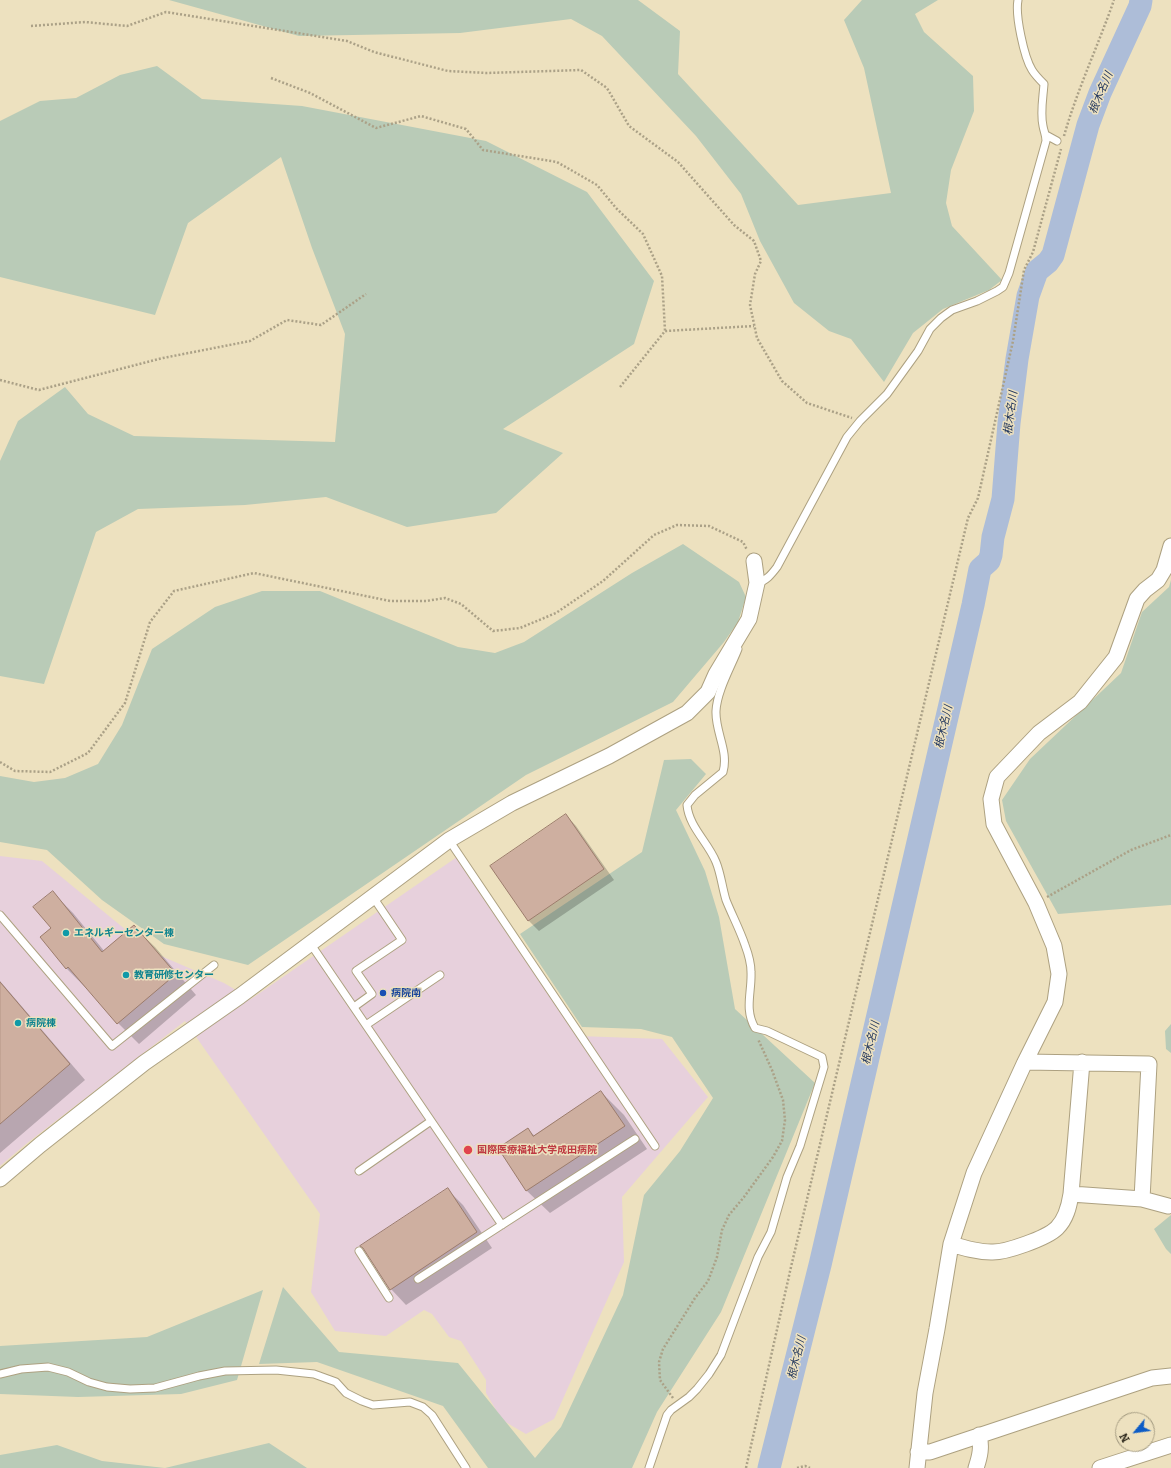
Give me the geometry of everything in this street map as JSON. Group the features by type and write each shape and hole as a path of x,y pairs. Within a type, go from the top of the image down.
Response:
{"street":[{"path":"917,1468 925,1393 938,1328 951,1244 974,1173 1025,1062 1055,1002 1059,974 1054,946 1036,903 994,824 991,799 997,777 1039,733 1080,702 1116,657 1137,599 1145,590 1158,580 1164,570 1171,546"},
{"path":"0,1179 40,1145 144,1063 240,996 450,840 512,802 609,756 687,713 708,692 716,674 749,619 757,583 754,561"},
{"path":"1025,1062 1149,1064 1142,1199"},
{"path":"951,1244 991,1253 1006,1251 1036,1240 1056,1230 1062,1223 1068,1213 1071,1194 1082,1062"},
{"path":"1071,1194 1142,1199 1168,1206"},
{"path":"918,1452 930,1452 1152,1378 1171,1376"},
{"path":"976,1468 981,1445 979,1435"},
{"path":"1100,1468 1171,1445"}],"lane":[{"path":"757,583 763,582 767,579 777,567 847,437 860,421 887,394 918,351 930,329 952,310 977,301 1003,287 1009,274 1046,141 1042,115 1044,84 1031,69 1027,61 1018,20 1018,0"},
{"path":"1046,135 1059,140"},
{"path":"649,1468 667,1416 689,1397 709,1374 721,1355 758,1257 771,1232 787,1177 800,1146 824,1067 822,1057 767,1030 755,1028 752,1023 748,1001 751,984 751,972 745,945 726,900 716,861 690,819 688,811 687,805 695,795 723,772 725,756 717,724 716,710 720,693 739,647 750,632 751,626 749,619"},
{"path":"450,840 655,1146"},
{"path":"354,1007 372,994 356,971 402,940 373,897"},
{"path":"0,915 112,1046 214,965"},
{"path":"310,943 502,1225"},
{"path":"366,1025 440,975"},
{"path":"359,1171 431,1121"},
{"path":"418,1279 635,1139"},
{"path":"359,1252 389,1298"},
{"path":"0,1374 21,1369 48,1367 68,1372 89,1382 107,1387 130,1389 155,1388 199,1376 225,1371 276,1370 314,1374 336,1382 346,1393 373,1405 410,1402 423,1407 432,1415 466,1468"}],"path":[{"path":"746,1468 791,1267 968,518 978,498 1013,341 1024,270 1035,246 1059,140 1100,39 1114,0"},
{"path":"31,26 85,22 127,26 166,12 347,41 374,52 448,71 487,73 581,70 607,88 629,126 678,162 734,225 754,240 761,261 755,274 750,305 754,326 757,338 782,381 807,403 860,421"},
{"path":"272,78 310,93 376,128 421,116 466,129 484,150 557,162 597,185 616,208 643,234 662,276 665,331 620,387"},
{"path":"0,380 39,390 163,358 250,341 287,320 320,325 366,294"},
{"path":"665,331 754,326"},
{"path":"0,762 15,771 50,772 88,753 125,703 150,622 174,591 254,573 390,601 426,601 445,598 461,604 493,631 520,628 556,613 603,581 654,535 677,525 709,526 743,542 754,561"},
{"path":"1036,903 1131,850 1171,835"},
{"path":"678,1405 660,1380 659,1362 663,1349 695,1298 708,1281 717,1258 722,1230 729,1215 773,1157 782,1141 785,1120 782,1100 772,1070 757,1037 755,1028"},
{"path":"797,1468 805,1466 810,1468"}],"shaded area":[{"name":"国際医療福祉大学成田病院","path":"0,856 42,861 154,953 224,983 251,999 457,857 579,1036 662,1039 708,1097 622,1197 624,1262 554,1419 526,1434 502,1420 486,1393 486,1380 461,1341 449,1337 432,1314 424,1310 386,1336 335,1331 311,1292 320,1214 185,1021 26,1144 0,1166"}],"green space":[{"path":"169,0 638,0 680,31 678,74 798,205 891,193 864,68 844,20 862,0 938,0 915,14 924,32 973,76 974,111 951,170 946,203 952,226 1002,280 989,290 943,309 913,333 884,382 851,339 829,331 794,303 760,241 741,194 696,136 602,36 571,19 460,33 299,36"},
{"path":"157,66 202,99 302,106 486,141 587,192 654,281 634,344 503,429 563,453 496,513 407,527 326,497 245,505 138,509 96,532 44,684 0,676 0,461 18,421 65,387 88,414 134,436 335,442 345,334 312,248 281,157 188,223 155,315 0,277 0,121 40,101 76,98 120,75"},
{"path":"683,544 739,582 746,597 738,622 724,642 673,702 526,775 248,965 164,944 102,900 47,850 0,842 0,776 34,782 65,778 98,764 122,725 152,649 215,607 262,591 320,591 458,647 495,653 524,642 632,573"},
{"path":"1171,580 1171,905 1058,914 1006,821 1002,800 1030,759 1121,673 1142,612 1169,587"},
{"path":"691,759 706,774 676,810 705,871 719,917 735,1009 815,1083 721,1312 657,1412 632,1468 488,1468 443,1406 317,1362 259,1364 283,1287 339,1352 458,1363 535,1458 561,1427 623,1295 644,1195 680,1151 713,1098 672,1037 641,1029 582,1027 520,934 642,852 664,760"},
{"path":"1171,1024 1171,1053 1166,1049 1165,1031"},
{"path":"1171,1215 1171,1254 1166,1249 1154,1229"},
{"path":"263,1290 237,1380 181,1394 78,1397 0,1394 0,1346 147,1337"},
{"path":"269,1443 307,1468 165,1468"},
{"path":"57,1445 102,1461 165,1468 0,1468 0,1455"}],"building":[{"path":"566,814 604,869 528,921 490,866"},
{"name":"教育研修センター","path":"53,891 102,952 134,925 176,974 117,1024 68,967 66,969 40,937 51,928 33,907"},
{"name":"病院棟","path":"0,982 70,1064 0,1124"},
{"path":"601,1091 625,1126 526,1191 498,1148 528,1128 533,1136"},
{"path":"448,1188 477,1232 390,1290 363,1248 360,1246"}],"waterway":[{"name":"根木名川","path":"769,1468 820,1265 973,605 980,569 989,561 991,555 993,537 1003,499 1009,423 1017,359 1028,296 1037,271 1048,262 1053,255 1088,125 1100,93 1140,6 1141,0"}],"place":[{"name":"エネルギーセンター棟","path":"66,933"},
{"name":"教育研修センター","path":"126,975"},
{"name":"病院南","path":"383,993"},
{"name":"病院棟","path":"18,1023"},
{"name":"国際医療福祉大学成田病院","path":"468,1150"}]}
